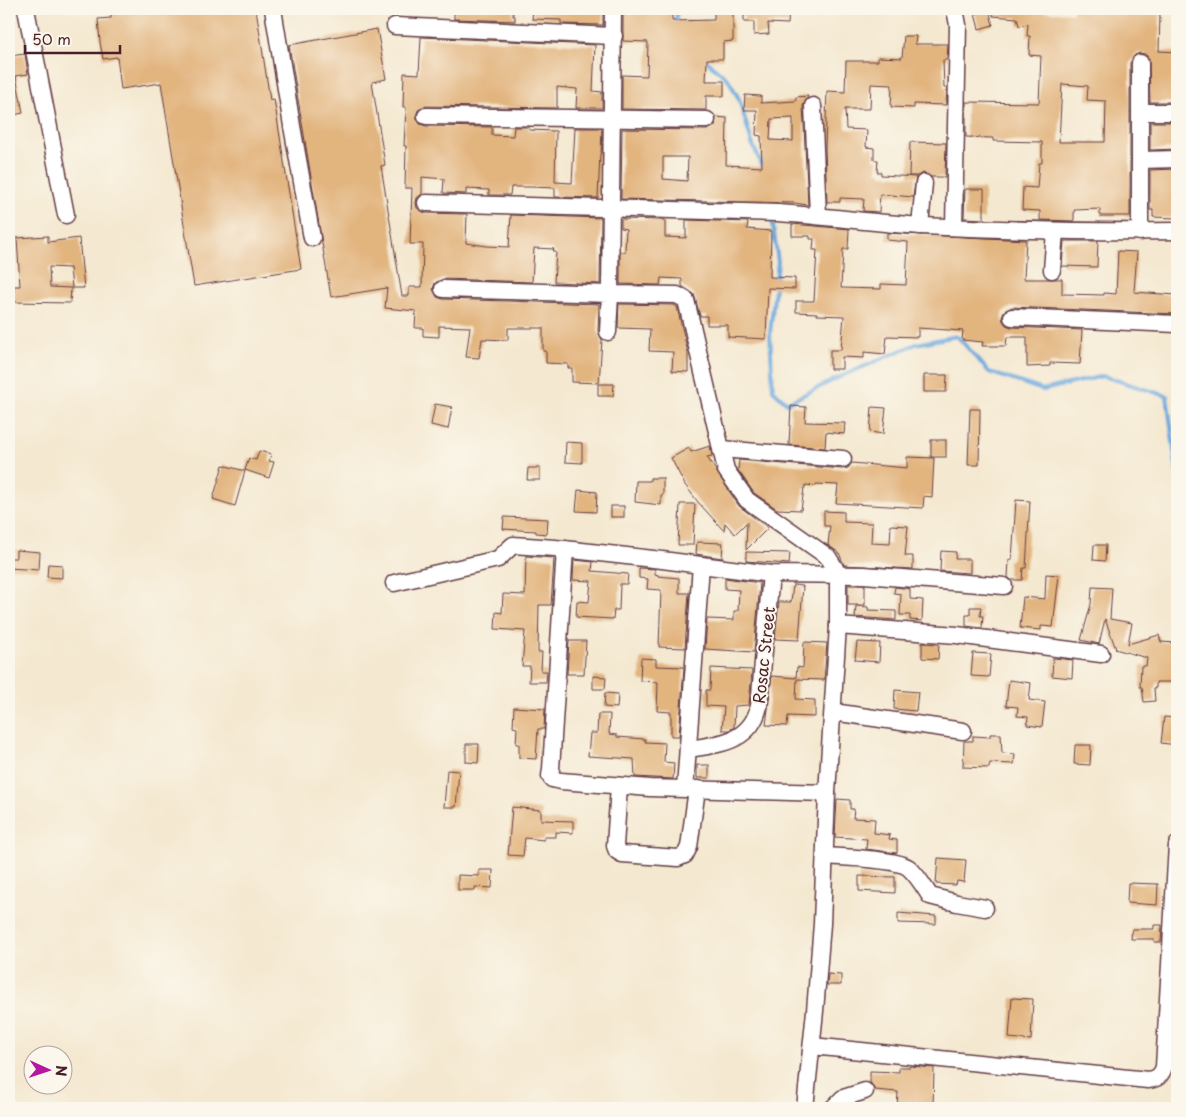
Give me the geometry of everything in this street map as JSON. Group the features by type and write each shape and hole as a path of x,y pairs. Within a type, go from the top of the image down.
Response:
{"street":[{"path":"26,9 66,214"},
{"path":"273,9 312,238"},
{"path":"608,332 613,9"},
{"path":"954,227 958,25 955,9"},
{"path":"396,26 614,36"},
{"path":"1140,63 1140,232"},
{"path":"813,106 818,215"},
{"path":"1140,112 1177,112"},
{"path":"426,116 707,120"},
{"path":"1140,160 1177,159"},
{"path":"920,226 924,183"},
{"path":"426,203 818,215 920,226 1055,231 1177,232"},
{"path":"1052,270 1055,231"},
{"path":"443,290 681,296 697,319 726,470 747,500 821,551 832,563 837,575 838,626 827,793 822,934 805,1108"},
{"path":"1012,317 1177,324"},
{"path":"721,449 842,458"},
{"path":"394,583 498,559 513,545 565,549 771,574 881,576 1004,586"},
{"path":"565,549 550,776 552,779 619,786 827,793"},
{"path":"619,786 614,846 617,851 622,854 678,858 685,855 689,847 691,788 689,749 700,565"},
{"name":"Rosac Street","path":"689,749 720,744 737,737 751,727 754,722 759,706 771,574"},
{"path":"838,626 957,635 1101,654"},
{"path":"833,712 963,730"},
{"path":"812,1046 1154,1079 1162,1073 1164,1067 1175,915 1177,846"},
{"path":"825,856 866,859 908,866 930,896 985,908"},
{"path":"833,1108 843,1098 865,1091"}],"building":[{"path":"111,9 256,9 270,100 274,99 301,269 194,286 161,83 121,89 117,57 103,59 100,42 98,19 111,18"},
{"path":"454,9 513,9 515,21 454,19"},
{"path":"533,9 594,9 593,11 603,12 603,25 561,24 561,20 532,19"},
{"path":"623,9 672,9 672,21 714,20 714,11 733,10 733,41 723,42 723,59 707,59 706,81 724,81 724,96 706,96 706,110 622,109 622,75 647,76 648,42 623,41"},
{"path":"774,9 789,9 788,24 768,23 769,34 754,35 754,22 744,22 744,15 774,13"},
{"path":"993,9 1033,9 1033,11 1073,13 1073,9 1099,9 1160,14 1159,51 1177,52 1177,102 1150,102 1149,58 1145,54 1135,55 1130,63 1130,216 1100,216 1100,209 1074,210 1074,221 1040,220 1040,211 1022,210 1023,187 1037,188 1039,163 1042,163 1042,142 993,141 993,138 966,137 966,102 1039,103 1041,56 1029,55 1030,36 1027,36 1028,24 1019,26 1017,18 993,16","holes":["1062,84 1088,86 1087,100 1106,101 1105,142 1059,142"]},
{"path":"989,10 993,25 979,29 975,14"},
{"path":"377,29 386,79 372,82 385,165 381,166 402,296 409,296 409,287 422,287 423,244 410,244 412,188 405,188 406,146 404,146 406,107 403,107 404,73 419,74 421,37 595,45 593,91 602,92 602,108 576,108 577,89 557,87 557,108 426,106 418,110 416,116 420,124 426,126 492,127 492,135 513,136 514,127 529,127 529,130 556,131 555,182 572,183 575,128 602,128 598,198 555,197 555,188 531,187 511,187 510,195 489,195 489,190 466,189 466,194 443,193 444,179 422,177 422,194 417,198 416,203 417,208 425,213 467,214 466,243 487,246 509,247 511,215 601,218 600,284 554,282 556,252 553,252 554,249 534,248 532,282 443,279 435,283 433,289 437,297 443,299 599,304 598,331 602,340 599,383 572,382 572,368 568,368 568,364 546,363 546,351 543,351 543,328 508,328 508,340 482,339 479,358 466,357 470,327 439,326 439,337 423,336 423,328 415,328 416,311 385,308 387,288 331,297 289,45"},
{"path":"904,36 916,36 915,44 948,44 947,60 943,60 944,88 947,88 946,105 914,104 914,108 891,107 892,85 871,84 870,109 845,109 846,129 867,130 866,147 874,148 874,160 878,160 877,172 881,172 881,175 916,177 913,197 880,194 879,212 863,211 864,199 840,198 840,202 827,202 825,149 827,91 845,92 846,61 878,61 878,57 902,58"},
{"path":"25,54 28,74 16,76 23,113 9,116 9,56"},
{"path":"745,95 761,96 761,103 796,101 796,97 808,96 803,106 808,205 794,203 621,199 622,129 707,130 715,126 716,117 727,118 726,165 762,167 761,136 756,135 757,110 744,110","holes":["793,118 793,141 770,140 771,119","663,157 688,157 687,181 663,179"]},
{"path":"1150,122 1177,122 1177,149 1150,150"},
{"path":"910,142 946,143 945,177 931,177 924,173 917,176 909,176"},
{"path":"1177,169 1176,218 1153,217 1153,210 1150,210 1150,170"},
{"path":"965,189 984,189 984,219 964,218"},
{"path":"621,219 665,220 665,237 686,238 686,220 748,222 747,229 771,231 770,277 795,278 795,289 768,288 766,339 728,337 728,325 707,325 707,316 700,316 694,294 682,286 682,279 661,278 660,285 620,284 620,252 625,252 626,229 621,228"},
{"path":"792,224 849,229 848,249 843,249 841,288 881,289 881,284 906,285 908,242 887,240 887,233 1026,240 1024,279 1062,279 1062,294 1116,294 1118,251 1137,252 1134,292 1177,295 1177,314 1012,307 1004,311 1003,321 1011,327 1082,330 1080,364 1050,363 1050,366 1027,367 1027,337 1007,337 1006,346 982,346 983,342 962,340 963,331 918,328 918,337 887,336 885,354 864,352 864,358 842,357 842,369 830,369 830,350 841,350 844,316 796,312 796,301 814,301 817,250 813,250 814,239 810,239 810,236 792,236"},
{"path":"48,236 48,242 79,238 84,288 72,288 70,268 49,267 50,287 71,288 70,303 14,302 14,286 20,286 17,238"},
{"path":"1064,241 1098,241 1097,267 1062,266"},
{"path":"619,304 674,305 677,307 688,353 688,372 672,371 673,352 649,351 650,329 618,328"},
{"path":"924,375 947,375 946,392 924,392"},
{"path":"598,384 614,384 613,396 598,396"},
{"path":"435,404 452,407 448,429 431,425"},
{"path":"791,406 806,407 805,422 845,423 844,434 826,432 825,448 789,445"},
{"path":"872,407 886,408 883,434 870,432"},
{"path":"970,409 980,409 979,465 968,465"},
{"path":"931,440 946,440 946,457 931,457"},
{"path":"566,442 582,443 582,463 565,462"},
{"path":"710,446 712,456 707,457 739,506 768,528 746,550 747,522 735,534 725,523 724,531 685,485 671,458 689,448 691,452"},
{"path":"259,451 271,454 269,461 274,462 269,478 245,470 249,458 256,460"},
{"path":"907,457 934,458 932,497 924,496 923,508 836,503 838,485 816,484 816,486 805,485 801,510 777,509 754,493 738,470 739,460 842,469 848,468 852,463 907,468"},
{"path":"223,465 245,471 235,506 213,499"},
{"path":"528,468 540,468 540,480 527,480"},
{"path":"650,478 663,478 661,505 635,502 636,481 650,481"},
{"path":"578,490 597,492 596,512 576,511"},
{"path":"1016,500 1030,501 1026,568 1023,568 1022,580 1011,580 1008,577 1009,560 1012,560"},
{"path":"680,504 695,504 693,545 678,545"},
{"path":"611,506 624,506 624,517 611,517"},
{"path":"824,511 844,512 844,522 872,523 871,543 890,544 891,525 908,526 905,556 913,556 913,569 844,565 839,553 828,545 830,526 824,526"},
{"path":"504,517 548,519 547,534 536,533 536,531 503,529"},
{"path":"697,542 723,543 722,558 696,554"},
{"path":"1094,545 1106,545 1105,561 1093,560"},
{"path":"16,550 40,552 39,570 9,568 9,558 16,558"},
{"path":"941,551 956,552 955,559 970,559 970,573 940,571"},
{"path":"746,552 790,553 789,564 746,561"},
{"path":"526,556 554,558 551,605 539,605 538,652 542,652 541,671 547,671 546,682 529,682 530,666 522,666 525,631 495,629 496,612 502,613 503,594 525,595"},
{"path":"574,560 593,562 592,571 628,574 627,584 620,584 619,610 614,610 613,619 576,617 577,601 589,602 591,581 573,580"},
{"path":"48,564 62,565 62,578 47,577"},
{"path":"639,568 655,569 655,574 658,576 679,578 679,593 689,593 685,648 659,647 661,590 647,589 648,579 639,578"},
{"path":"1046,574 1059,575 1053,627 1041,626 1041,630 1020,628 1023,597 1045,599"},
{"path":"725,578 760,583 754,652 705,649 707,619 734,620 734,611 738,611 739,590 725,589"},
{"path":"793,585 803,586 799,640 775,639 779,602 791,602"},
{"path":"848,585 865,585 865,605 848,605"},
{"path":"895,587 910,589 910,599 923,600 922,621 910,620 910,615 900,615 901,594 894,593"},
{"path":"1092,587 1112,588 1110,619 1132,623 1128,644 1159,635 1161,642 1177,643 1176,682 1156,682 1156,688 1154,688 1155,701 1144,702 1142,687 1140,687 1141,666 1146,666 1147,658 1115,649 1105,619 1099,644 1081,640 1091,604"},
{"path":"856,606 868,607 868,610 896,611 896,620 855,617"},
{"path":"970,607 981,607 980,616 983,616 982,628 966,626 966,615 970,615"},
{"path":"569,641 586,641 584,674 567,674"},
{"path":"804,642 827,643 824,680 797,679 796,699 815,700 815,717 788,716 787,726 766,725 772,676 796,678 797,667 803,668"},
{"path":"857,642 880,643 879,662 855,660"},
{"path":"922,643 939,644 938,659 922,658"},
{"path":"973,653 991,654 989,677 971,676"},
{"path":"641,658 656,659 656,666 684,667 679,736 671,736 671,712 657,711 658,682 640,681"},
{"path":"1053,658 1073,660 1072,678 1052,676"},
{"path":"711,668 752,670 749,705 735,706 734,727 729,730 722,730 724,707 706,706 706,690 710,690"},
{"path":"593,676 606,677 605,689 593,689"},
{"path":"1009,680 1031,683 1029,700 1045,702 1042,727 1027,725 1028,717 1017,716 1018,707 1006,706"},
{"path":"895,690 918,692 916,711 894,709"},
{"path":"605,693 618,694 617,708 604,707"},
{"path":"514,707 545,709 544,729 538,729 536,759 519,758 519,744 516,744 517,728 513,727"},
{"path":"598,714 610,714 609,734 617,735 617,737 645,739 645,742 665,743 664,762 674,763 673,779 635,777 634,759 588,756 590,733 597,733"},
{"path":"1164,717 1177,718 1177,745 1161,743"},
{"path":"990,734 1001,734 1002,753 1015,754 1014,764 990,763 989,768 963,767 964,741 973,741 973,736 990,737"},
{"path":"466,744 479,744 478,763 466,762"},
{"path":"1075,745 1091,745 1090,765 1074,764"},
{"path":"697,765 709,765 709,778 697,778"},
{"path":"447,770 459,771 456,807 444,807"},
{"path":"837,799 850,800 850,809 854,809 853,818 875,819 874,833 890,835 889,839 897,840 897,853 866,849 867,839 835,837"},
{"path":"512,807 541,810 541,820 573,821 573,833 556,832 556,837 544,837 544,840 525,838 523,856 508,855"},
{"path":"938,858 966,860 964,882 957,881 956,885 936,884"},
{"path":"479,870 493,870 492,888 475,887 475,890 458,890 458,875 479,876"},
{"path":"859,876 895,877 895,893 859,891"},
{"path":"1128,883 1158,884 1157,905 1127,903"},
{"path":"898,913 936,916 936,924 898,923"},
{"path":"1154,925 1162,925 1161,942 1154,942 1154,939 1131,939 1132,929 1154,929"},
{"path":"828,974 841,975 841,985 827,985"},
{"path":"1012,998 1033,999 1031,1040 1009,1038"},
{"path":"899,1067 934,1068 933,1108 897,1108 898,1092 875,1090 870,1082 870,1071 899,1072"}],"waterway":[{"path":"675,26 677,11 685,9"},
{"path":"705,60 728,79 739,99 752,143 764,170"},
{"path":"772,218 778,262 770,333 773,390 787,403 842,376 916,344 957,336 989,372 1043,390 1103,376 1167,396 1177,472"}]}
